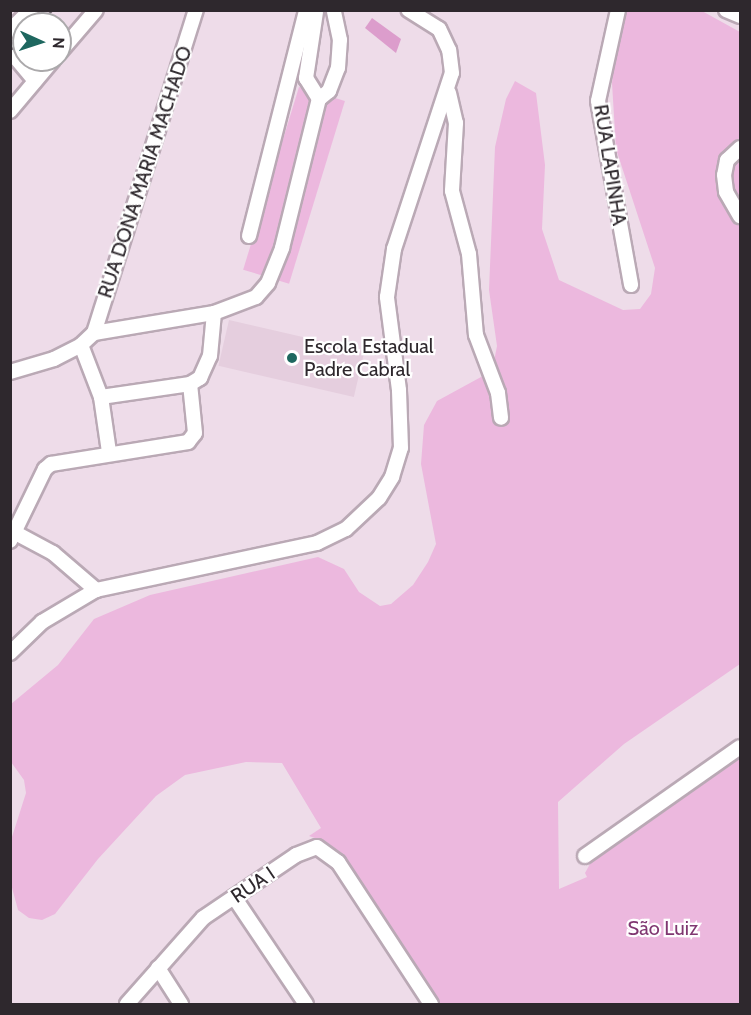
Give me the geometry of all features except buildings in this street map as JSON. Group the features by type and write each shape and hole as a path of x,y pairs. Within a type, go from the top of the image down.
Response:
{"street":[{"path":"10,30 31,10"},
{"path":"72,38 96,10"},
{"name":"RUA DONA MARIA MACHADO","path":"94,333 196,10"},
{"path":"10,653 42,622 96,590 317,543 346,529 379,498 392,477 400,448 399,390 387,297 394,249 449,93 452,74 449,50 439,29 408,10"},
{"name":"RUA LAPINHA","path":"618,10 598,101 631,285"},
{"path":"726,10 741,16"},
{"path":"10,372 46,362 81,345 94,333 214,313 256,297 268,283 282,248 319,99 328,91 338,68 340,40 337,11 308,11"},
{"path":"308,11 306,78 319,99"},
{"path":"249,236 308,11"},
{"path":"10,51 35,81"},
{"path":"10,111 43,72"},
{"path":"449,93 456,123 452,191 469,254 476,335 498,393 501,418"},
{"path":"741,148 727,160 724,175 726,192 741,216"},
{"path":"101,397 190,384 205,370 214,313"},
{"path":"81,345 101,397 109,452"},
{"path":"96,590 71,566 13,535 45,470 51,464 109,452 188,442 195,433 190,384"},
{"path":"585,856 741,747"},
{"name":"RUA I","path":"127,1005 203,918 297,855 317,848 338,862 431,1005"},
{"path":"234,897 306,1005"},
{"path":"158,968 181,1005"}],"shaded area":[{"name":"Escola Estadual Padre Cabral","path":"229,320 364,351 354,397 218,366"}],"green space":[{"name":"São Luiz","path":"625,11 702,11 740,32 740,664 624,744 558,802 559,889 587,877 585,873 596,853 740,751 740,1004 435,1004 333,851 324,841 309,836 321,828 282,763 246,762 185,775 156,796 98,859 55,914 42,920 29,918 18,910 11,884 11,840 26,793 24,780 11,762 11,704 58,665 94,619 150,595 318,557 344,569 359,592 380,606 391,604 413,585 428,562 436,544 421,464 424,425 437,401 492,371 497,346 489,290 495,147 506,99 515,81 536,93 545,165 542,229 559,280 623,310 640,309 651,294 655,268 616,149 612,83 616,41"},
{"path":"299,87 345,101 289,284 243,270"}],"place":[{"name":"Escola Estadual Padre Cabral","path":"292,358"}]}
